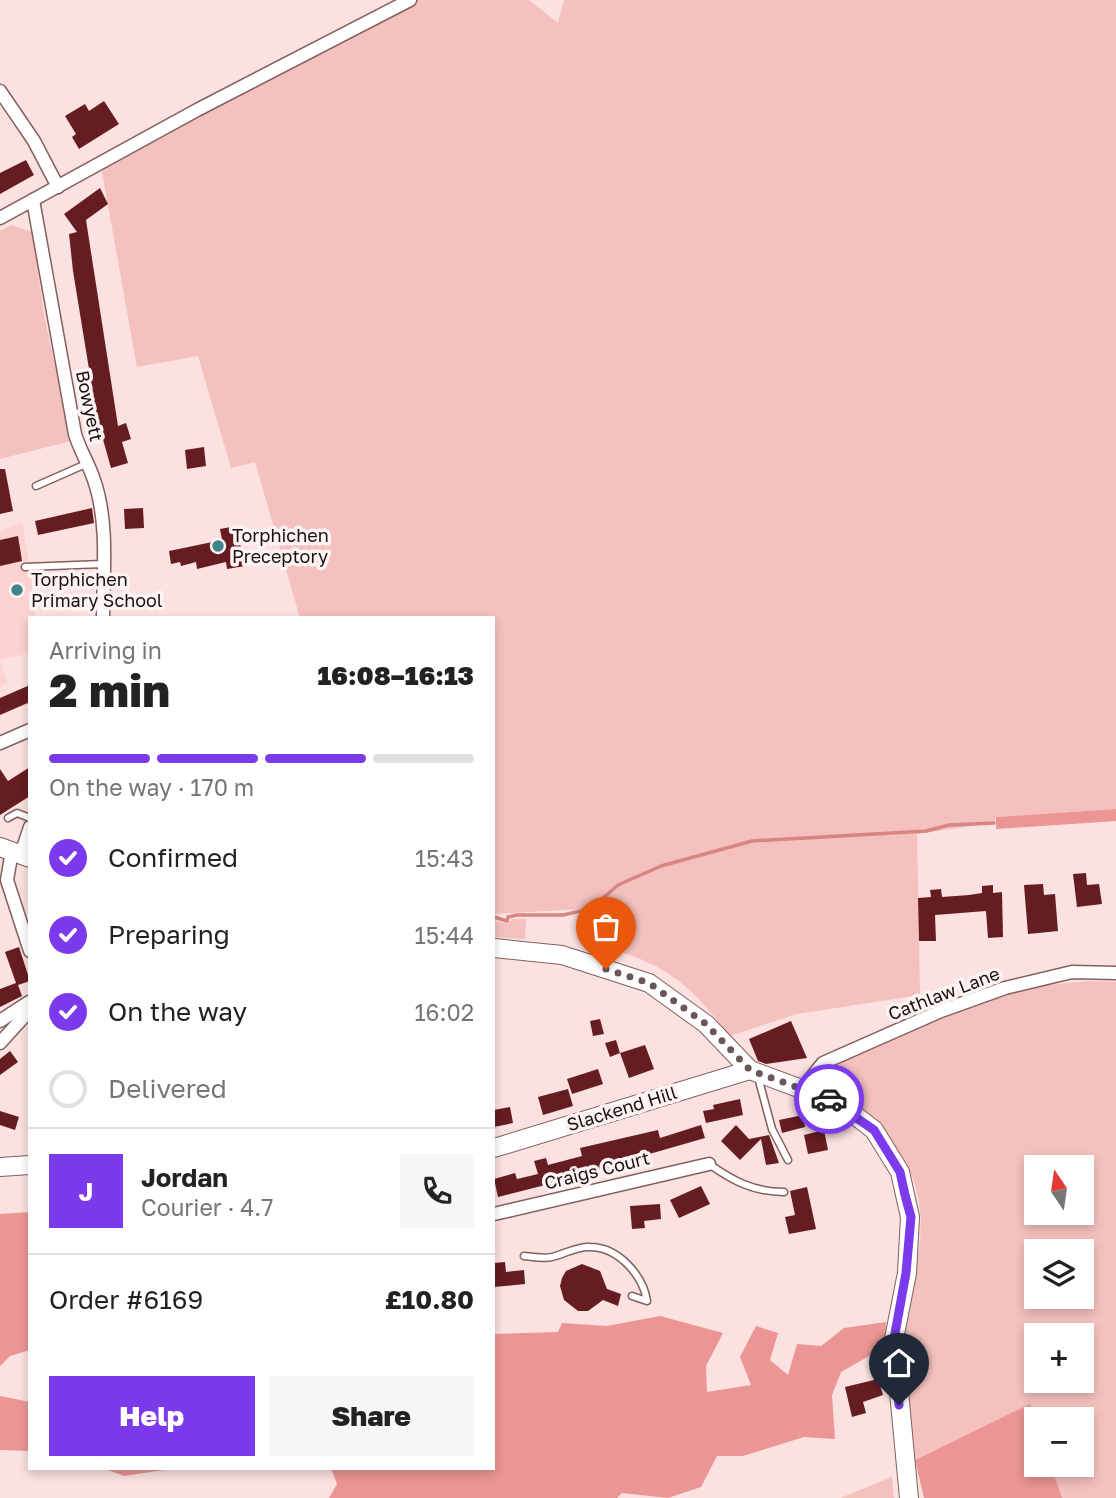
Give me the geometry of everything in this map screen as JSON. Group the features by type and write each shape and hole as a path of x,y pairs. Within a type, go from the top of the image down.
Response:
{"main road":[{"path":"495,948 562,955 649,983 706,1024 754,1071 839,1103 874,1130 900,1172 911,1217 906,1273 894,1339 909,1498"},
{"name":"Slackend Hill","path":"495,1148 754,1071"},
{"path":"0,1167 28,1165"}],"street":[{"path":"0,218 410,0"},
{"path":"0,91 34,141 58,187"},
{"name":"Bowyett","path":"33,200 75,434 94,480 102,519 103,616"},
{"path":"0,743 28,731"},
{"path":"28,831 16,853 7,880 28,945"},
{"name":"Cathlaw Lane","path":"802,1089 823,1063 941,1011 1005,988 1072,972 1116,973"},
{"path":"0,1021 28,1003"},
{"path":"0,1043 28,1012"},
{"name":"Craigs Court","path":"495,1214 709,1164"}],"lane":[{"path":"36,486 86,464"},
{"path":"25,567 103,564"},
{"path":"8,818 17,813 28,817"},
{"path":"754,1071 772,1129 788,1160"},
{"path":"709,1164 733,1182 767,1192 784,1192"},
{"path":"524,1256 550,1258 575,1249 604,1249 627,1264 645,1287 647,1301 632,1296"}],"shaded area":[{"path":"416,0 529,0 558,23 564,0 1116,0 1116,809 996,817 994,823 917,834 920,995 797,1014 730,1036 697,998 667,973 632,956 584,941 581,909 495,914 495,616 299,616 255,462 231,468 198,356 137,367 102,172 108,162"},
{"path":"11,225 32,232 45,320 71,441 0,459 0,231"},
{"name":"Torphichen Primary School","path":"23,522 36,616 28,616 28,653 0,660 0,531"},
{"path":"0,660 7,683 0,686"},
{"path":"1116,809 1116,821 996,829 996,817"},
{"path":"512,919 526,919 525,939 495,937 495,921 508,924"},
{"path":"1088,981 1116,982 1116,1498 1062,1498 1055,1477 1094,1477 1094,1407 1030,1405 910,1462 902,1355 918,1258 921,1218 918,1197 909,1169 888,1137 876,1123 839,1096 834,1089 832,1066 922,1025 1028,987"},
{"path":"28,1212 28,1351 10,1356 0,1366 0,1214"},
{"path":"660,1316 723,1333 706,1366 707,1392 751,1385 740,1357 756,1326 778,1333 770,1360 788,1375 797,1344 821,1346 844,1328 886,1322 885,1347 841,1372 832,1395 835,1439 804,1437 743,1456 717,1456 701,1487 668,1498 622,1493 617,1498 329,1498 337,1484 332,1470 495,1470 495,1334 558,1332 562,1323 607,1326"},
{"path":"0,1396 28,1402 28,1451 0,1450"},
{"path":"1030,1404 1031,1407 1024,1407 1024,1477 1055,1477 1062,1498 924,1498 915,1460"},
{"path":"108,1470 164,1470 124,1476"},
{"path":"892,1477 894,1498 840,1498"}],"building":[{"path":"104,101 119,124 79,149 72,137 76,134 65,116 85,104 89,111"},
{"path":"26,160 34,175 0,194 0,173"},
{"path":"100,188 108,204 86,220 118,426 126,423 131,439 122,442 128,463 111,468 97,418 73,271 69,234 77,232 64,214"},
{"path":"204,447 206,466 187,469 185,450"},
{"path":"0,469 5,469 13,511 0,514"},
{"path":"92,508 94,523 38,535 35,521"},
{"path":"143,508 144,528 125,529 124,509"},
{"name":"Torphichen Preceptory","path":"236,526 245,566 227,569 226,562 197,569 196,562 181,566 180,562 171,564 169,551 222,540 220,529"},
{"path":"18,536 22,561 0,566 0,540"},
{"path":"28,686 28,703 0,715 0,698"},
{"path":"28,768 28,797 0,815 0,769 8,781"},
{"path":"1086,873 1087,885 1099,884 1102,904 1077,907 1073,874"},
{"path":"1043,884 1044,895 1055,894 1058,931 1028,934 1024,885"},
{"path":"993,885 993,893 1002,892 1003,937 988,938 986,911 935,915 936,941 919,941 918,898 931,897 930,890 941,889 942,897 982,893 982,886"},
{"path":"19,947 28,982 18,985 22,996 0,1007 0,989 16,983 5,952"},
{"path":"600,1019 604,1034 593,1036 590,1021"},
{"path":"791,1021 807,1058 766,1064 758,1061 749,1039"},
{"path":"616,1040 620,1053 610,1057 605,1043"},
{"path":"645,1045 654,1069 629,1078 620,1053"},
{"path":"10,1051 18,1062 0,1075 0,1059"},
{"path":"598,1069 603,1084 572,1094 567,1079"},
{"path":"568,1089 573,1106 543,1115 538,1097"},
{"path":"740,1099 743,1115 706,1123 703,1111 714,1109 713,1105"},
{"path":"510,1107 513,1123 495,1127 495,1110"},
{"path":"0,1111 19,1117 15,1130 0,1125"},
{"path":"803,1115 805,1127 782,1133 779,1120"},
{"path":"701,1125 705,1138 646,1155 645,1152 614,1160 616,1167 498,1197 495,1179 515,1173 517,1179 538,1174 534,1161 546,1158 548,1165 582,1156 580,1148 658,1130 660,1138"},
{"path":"736,1125 749,1139 769,1135 779,1163 766,1165 761,1139 740,1160 721,1141"},
{"path":"824,1130 828,1150 808,1154 804,1135"},
{"path":"701,1186 710,1204 679,1218 670,1200"},
{"path":"807,1187 816,1229 789,1234 785,1217 795,1215 790,1191"},
{"path":"660,1204 661,1219 644,1221 645,1228 632,1229 630,1206"},
{"path":"505,1262 506,1272 524,1270 525,1284 495,1287 495,1263"},
{"path":"582,1264 600,1271 607,1289 621,1294 618,1306 603,1300 588,1311 578,1311 564,1300 560,1286 562,1278 566,1271"},
{"path":"878,1379 883,1395 863,1402 866,1413 852,1417 845,1387"}],"waterway":[{"path":"495,917 507,921 508,917 517,915 563,915 585,910 594,906 618,885 661,866 752,841 926,831 949,825 994,823"}],"way so far":[{"path":"606,969 649,983 706,1024 750,1070 829,1099"}],"place":[{"name":"Torphichen Preceptory","path":"218,546"},
{"name":"Torphichen Primary School","path":"17,590"}],"route":[{"path":"829,1099 839,1103 874,1130 900,1172 911,1217 906,1273 894,1339 899,1405"}]}
